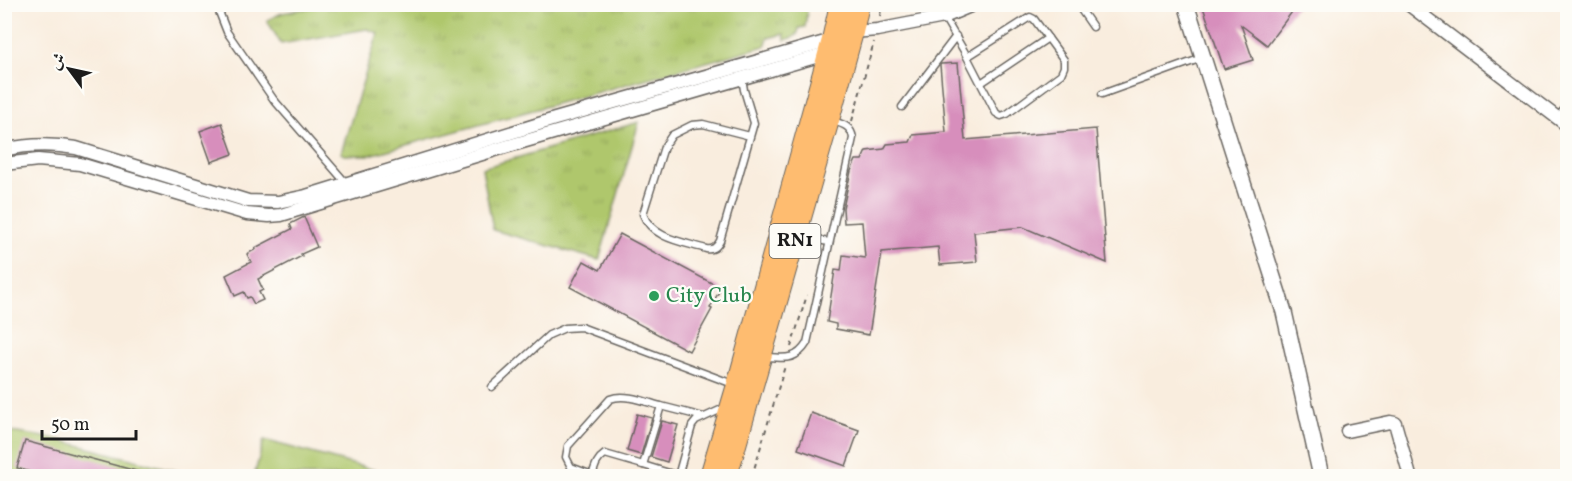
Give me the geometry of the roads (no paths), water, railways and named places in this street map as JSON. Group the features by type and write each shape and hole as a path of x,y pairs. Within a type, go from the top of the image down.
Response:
{"highway":[{"name":"RN1","path":"710,477 840,4"},
{"name":"RN1","path":"727,477 829,120 859,4"}],"street":[{"path":"853,32 877,30 944,17 975,4"},
{"path":"1186,4 1284,312 1321,477"},
{"path":"1408,4 1568,126"},
{"path":"4,150 36,145 76,148 248,201 278,202 292,200 544,123 830,46"},
{"path":"4,164 38,160 73,163 247,214 281,215 742,78 830,46"},
{"path":"1347,431 1390,422 1395,423 1410,477"}],"lane":[{"path":"216,4 227,32 267,90 346,183"},
{"path":"1077,4 1093,27"},
{"path":"944,17 996,113 1001,116 1007,114 1061,74 1064,67 1064,60 1034,19 1030,17 967,57"},
{"path":"902,107 956,36"},
{"path":"981,84 1048,38"},
{"path":"1102,94 1203,58"},
{"path":"742,78 754,123 720,241 711,250 660,235 653,230 643,214 664,147 672,135 692,125 703,124 750,136"},
{"path":"1557,117 1568,106"},
{"path":"762,357 788,358 803,350 807,343 853,138 846,126 829,120"},
{"path":"796,236 829,242"},
{"path":"492,387 549,335 565,328 581,327 736,386"},
{"path":"704,417 625,397 616,397 610,399 568,446 566,457 571,467 592,476 596,462 605,454 679,476 692,426 696,421 730,406"},
{"path":"643,465 661,406"}],"place":[{"name":"City Club","path":"654,296"}]}
